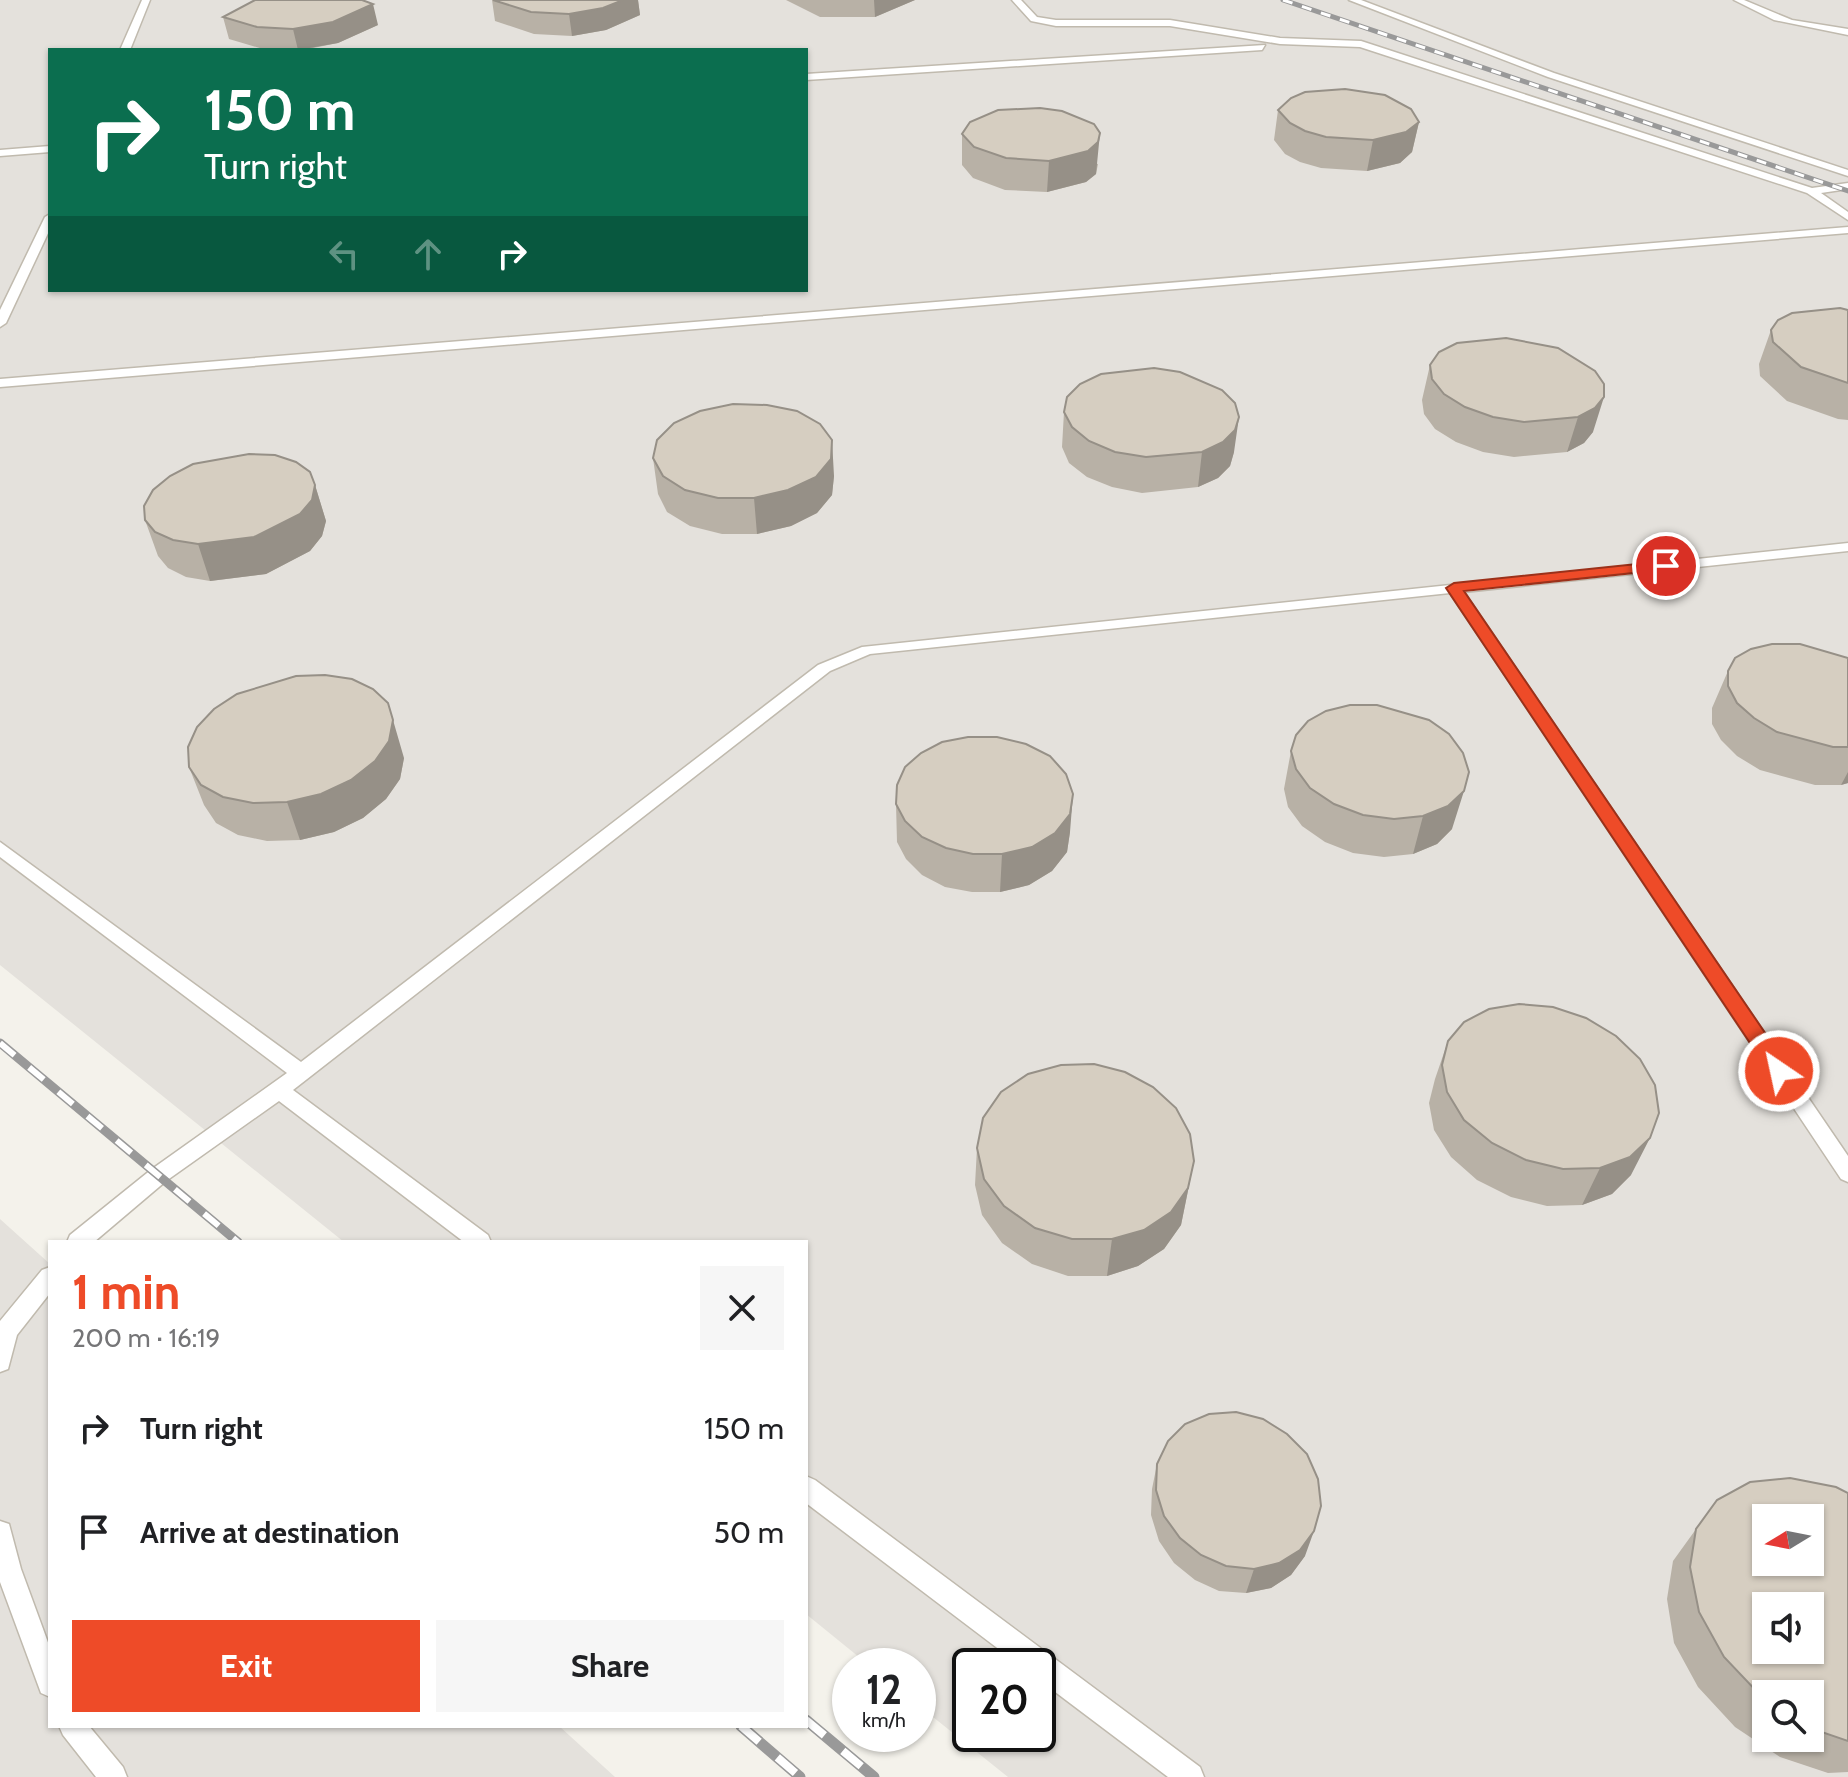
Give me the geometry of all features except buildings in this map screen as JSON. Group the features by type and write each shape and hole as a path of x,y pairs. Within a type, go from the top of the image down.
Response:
{"lane":[{"path":"126,48 146,0"},
{"path":"1016,0 1034,19 1056,23 1170,23 1301,42"},
{"path":"1353,0 1551,75 1848,173"},
{"path":"1738,0 1755,11 1792,23 1848,32"},
{"path":"808,77 1301,42 1361,44 1811,191 1848,217"},
{"path":"0,153 48,149"},
{"path":"1811,191 1848,186"},
{"path":"0,323 48,221"},
{"path":"0,383 1848,230"},
{"path":"80,1240 159,1175 279,1090 824,668 867,650 1848,547"},
{"path":"1454,588 1848,1173"},
{"path":"0,848 301,1073"},
{"path":"279,1090 477,1240"},
{"path":"0,1362 6,1331 48,1279"},
{"path":"808,1490 1190,1777"},
{"path":"0,1533 8,1569 48,1679"},
{"path":"74,1728 113,1777"}],"shaded area":[{"path":"0,0 1848,0 1848,1777 1008,1777 977,1752 1056,1752 1056,1648 952,1648 952,1732 936,1719 936,1648 848,1648 808,1616 808,1240 342,1240 0,965"},
{"path":"0,1219 48,1262 48,1728 561,1728 615,1777 0,1777"}],"railway":[{"path":"1283,0 1848,191"},
{"path":"0,1043 236,1240"},
{"path":"808,1722 874,1777"},
{"path":"743,1728 800,1777"}],"route":[{"path":"1666,566 1454,588 1779,1071"}]}
